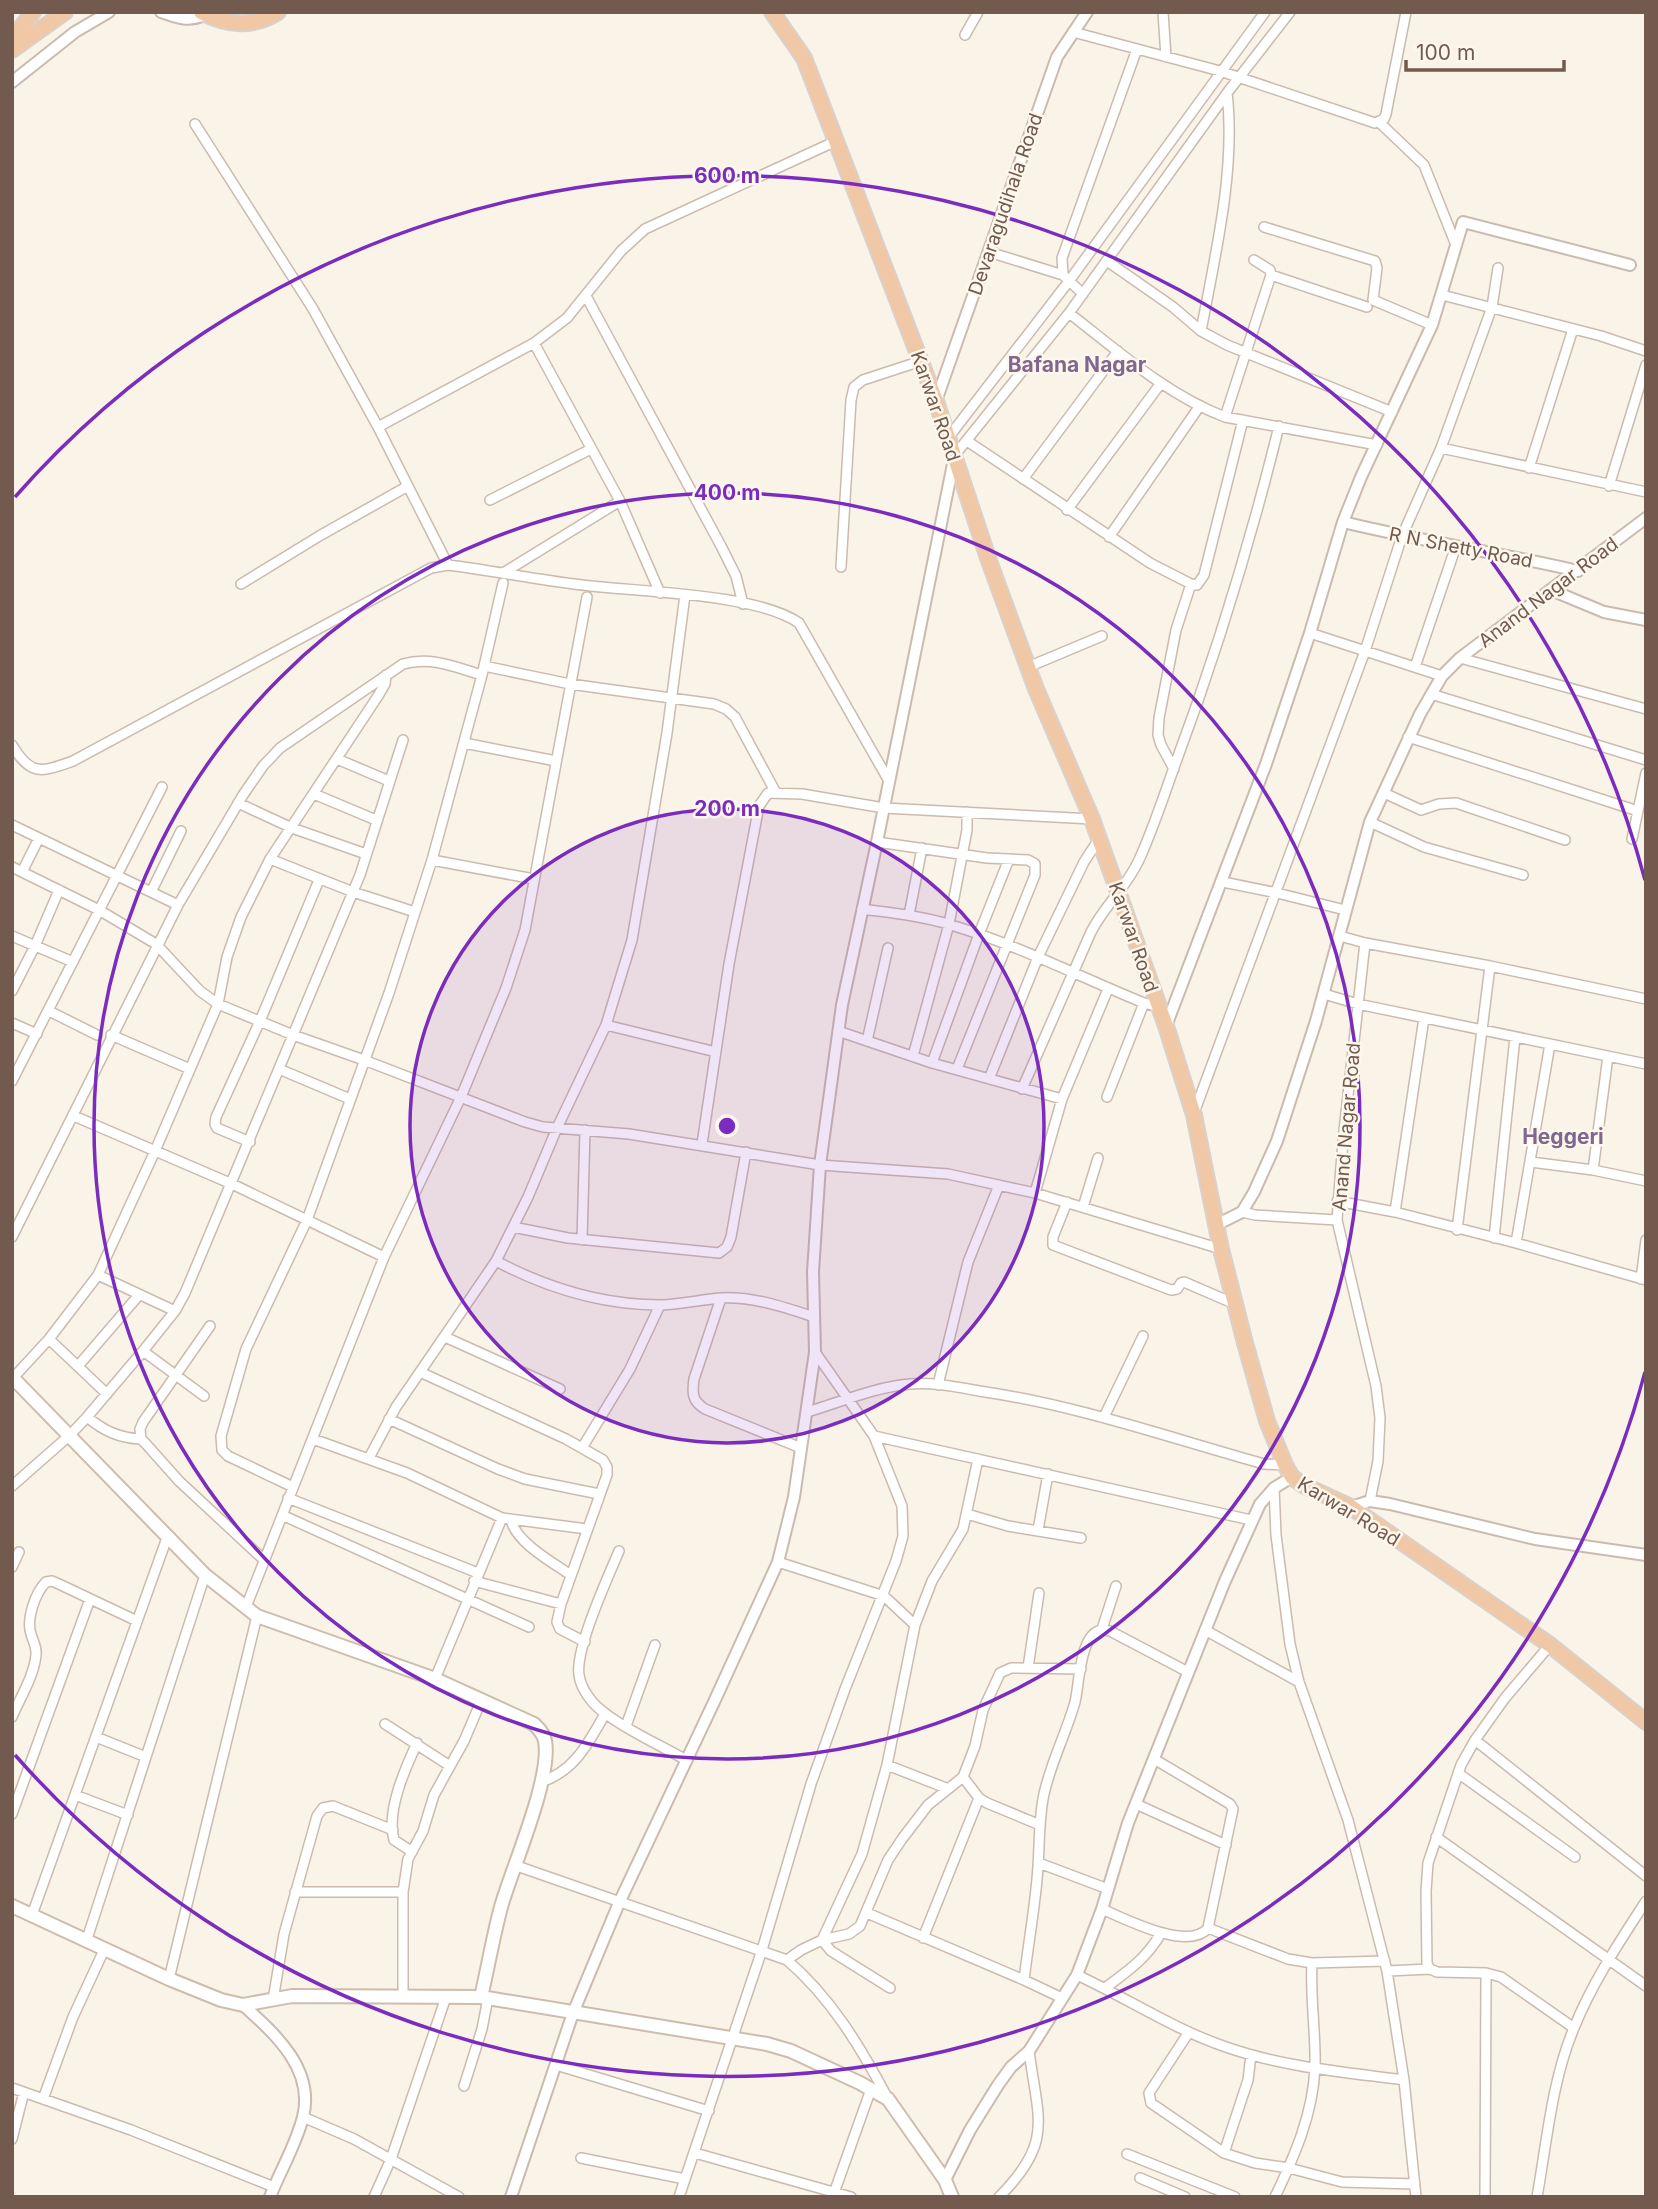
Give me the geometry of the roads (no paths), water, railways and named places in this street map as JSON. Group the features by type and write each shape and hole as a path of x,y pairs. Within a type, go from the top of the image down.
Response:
{"highway":[{"path":"12,39 33,12"},
{"path":"12,50 65,12"},
{"path":"203,13 226,22 251,24 278,12"},
{"name":"Karwar Road","path":"772,12 804,58 936,401 989,561 1028,667 1120,893 1152,1005 1166,1026 1194,1115 1235,1304 1267,1421 1289,1471 1303,1485 1351,1507 1550,1646 1646,1722"}],"main road":[{"path":"13,1377 205,1575 257,1616 435,1679 534,1724 541,1730 545,1741 541,1782 500,1909 484,1997"},
{"path":"12,1906 169,1979 221,2000 243,2005 292,1996 484,1997 767,2044 791,2051 888,2099 945,2180 952,2197"}],"street":[{"path":"12,82 75,32 110,12"},
{"path":"161,12 182,20 194,20 203,13"},
{"path":"964,35 978,12"},
{"name":"Devaragudihala Road","path":"936,401 1057,57 1087,12"},
{"path":"1163,12 1166,57"},
{"path":"948,438 1258,17 1265,12"},
{"path":"510,2197 573,2013 619,1903 778,1562 794,1497 815,1352 813,1272 820,1165 838,1031 954,456 1069,313 1227,93 1290,12"},
{"path":"1380,123 1387,114 1406,12"},
{"path":"1073,32 1220,71 1369,122 1380,123 1424,165 1456,244"},
{"path":"1066,278 1062,258 1137,49"},
{"path":"1201,331 1220,233 1230,131 1227,93"},
{"path":"195,124 313,309 378,426 448,565"},
{"path":"378,426 534,343 567,318 621,251 645,229 836,141"},
{"path":"1166,1026 1223,882 1311,633 1343,522 1432,325 1463,222 1630,265"},
{"path":"1264,227 1375,261 1377,268 1373,300 1432,325"},
{"path":"989,252 1066,278 1083,294"},
{"path":"1225,417 1271,275 1270,270 1254,260"},
{"path":"1107,261 1173,307 1201,331 1245,352 1392,412"},
{"path":"1194,1115 1365,650 1402,536 1441,448 1492,307 1498,268"},
{"path":"1271,275 1367,307"},
{"path":"1442,295 1646,351"},
{"path":"586,296 736,576 743,604"},
{"path":"1069,313 1161,383 1199,407 1225,417 1377,445"},
{"path":"1529,468 1573,329"},
{"path":"534,343 620,500 660,593"},
{"path":"1023,479 1118,351"},
{"path":"841,567 854,387 863,380 921,361"},
{"path":"1609,486 1646,365"},
{"path":"1067,510 1161,383"},
{"path":"1109,537 1199,407"},
{"path":"967,441 1150,563 1197,585 1204,575 1243,420"},
{"path":"1022,1089 1101,912 1120,893 1137,863 1174,769 1223,631 1279,426"},
{"path":"1441,448 1646,492"},
{"path":"490,500 591,449"},
{"path":"241,584 408,486"},
{"path":"293,1488 228,1456 222,1450 220,1444 246,1349 307,1220 415,912 432,860 483,671 503,578 620,500"},
{"name":"Anand Nagar Road","path":"1242,1212 1277,1141 1324,994 1370,822 1431,694 1460,658 1646,518"},
{"name":"R N Shetty Road","path":"1343,522 1578,571"},
{"path":"1415,667 1456,547"},
{"path":"12,746 21,760 33,769 45,771 73,761 430,568 448,565 503,578 685,595 743,604 789,616 799,623 889,781"},
{"path":"1174,769 1158,735 1159,718 1176,630 1191,584"},
{"name":"R N Shetty Road","path":"1551,590 1604,612 1646,620"},
{"path":"369,1458 389,1419 496,1261 606,1025 632,940 672,697 685,595"},
{"path":"246,1607 384,1257 461,1097 506,988 525,930 587,597"},
{"path":"1311,633 1442,677"},
{"path":"1028,667 1102,636"},
{"path":"1460,658 1646,709"},
{"path":"12,1237 74,1116 156,944 238,803 263,766 280,748 403,664 432,660 483,671 714,704 735,717 775,791"},
{"path":"13,1377 49,1339 98,1275 218,1004 227,957 241,917 270,859 378,696 386,676"},
{"path":"1431,694 1646,760"},
{"path":"1409,737 1638,810"},
{"path":"12,1486 71,1435 175,1311 250,1142 353,892 403,740"},
{"path":"464,743 556,761"},
{"path":"337,759 389,781"},
{"path":"1632,839 1646,773"},
{"path":"12,1081 162,787"},
{"path":"702,1144 729,964 759,806 768,793 775,791 884,808 1092,819"},
{"path":"1384,793 1421,810 1439,804 1456,803 1565,840"},
{"path":"314,794 376,820"},
{"path":"238,803 292,828 366,854"},
{"path":"913,1056 949,924 963,854 967,813"},
{"path":"1370,822 1424,847 1523,875"},
{"path":"12,825 178,905"},
{"path":"151,892 181,831"},
{"path":"22,872 39,838"},
{"path":"989,1079 1038,957 1084,862 1100,839"},
{"path":"877,842 1032,861 1037,868 957,1069"},
{"path":"909,915 922,848"},
{"path":"270,859 319,880 415,912"},
{"path":"932,1063 1009,859"},
{"path":"432,860 534,879"},
{"path":"12,867 99,911 156,944 200,991 218,1004 525,1122 702,1144 820,1165 948,1174 1035,1193 1221,1249"},
{"path":"250,1142 218,1128 215,1124 319,880"},
{"path":"1223,882 1345,910"},
{"path":"12,991 59,890"},
{"path":"862,909 949,924 1007,944 1108,989 1152,1005 1108,1097"},
{"path":"12,936 73,962"},
{"path":"1340,936 1646,999"},
{"name":"Anand Nagar Road","path":"1365,943 1336,1220 1376,1386 1380,1418 1378,1461 1370,1501"},
{"path":"867,1041 888,948"},
{"path":"1457,1230 1490,966"},
{"path":"1035,1193 1062,1099 1108,989"},
{"path":"1324,994 1358,1004 1646,1064"},
{"path":"48,1011 97,1035"},
{"path":"1395,1212 1423,1018"},
{"path":"12,1023 37,1034"},
{"path":"606,1025 716,1052"},
{"path":"838,1031 932,1063 1062,1099"},
{"path":"111,1035 190,1069"},
{"path":"1494,1238 1515,1037"},
{"path":"1516,1243 1550,1044"},
{"path":"1593,1170 1608,1056"},
{"path":"279,1069 350,1099"},
{"path":"74,1116 232,1184 384,1257"},
{"path":"582,1240 585,1130"},
{"path":"513,1227 582,1240 719,1252 727,1247 732,1237 746,1152"},
{"path":"1083,1207 1098,1158"},
{"path":"1531,1162 1593,1170 1646,1181"},
{"path":"938,1385 968,1262 999,1185"},
{"path":"1337,1201 1395,1212 1516,1243 1643,1280 1646,1240"},
{"path":"1067,1202 1053,1237 1053,1245 1171,1290 1177,1289 1184,1282 1235,1304"},
{"path":"1216,1225 1242,1212 1336,1220"},
{"path":"496,1261 527,1278 581,1295 660,1305 721,1298 750,1299 814,1317"},
{"path":"98,1275 175,1311"},
{"path":"78,1366 139,1295"},
{"path":"721,1298 694,1379 692,1393 695,1401 705,1409 802,1447"},
{"path":"582,1448 630,1370 660,1305"},
{"path":"210,1326 143,1422 140,1429 141,1438 179,1481 263,1559"},
{"path":"1104,1417 1143,1336"},
{"path":"445,1337 560,1389"},
{"path":"49,1339 107,1394"},
{"path":"143,1352 204,1396"},
{"path":"679,2197 762,1950 811,1784 845,1689 884,1596 903,1536 902,1506 874,1436 815,1352"},
{"path":"420,1372 582,1448 599,1457 607,1467 607,1475 561,1604 558,1626 585,1642"},
{"path":"807,1412 890,1387 938,1385 1006,1395 1104,1417 1289,1471 1260,1504 1251,1520 1136,1804 1102,1909 1077,1975 1029,2051 1011,2067 998,2085 970,2130 945,2180"},
{"path":"87,1417 110,1433 124,1438 141,1438"},
{"path":"389,1419 525,1479 599,1493"},
{"path":"874,1436 1251,1520"},
{"path":"313,1439 369,1458 506,1518 587,1529"},
{"path":"822,1940 862,1854 887,1765 915,1625 932,1581 960,1536 978,1458"},
{"path":"1038,1531 1048,1474"},
{"path":"1274,1488 1276,1535 1290,1644 1299,1682 1348,1820 1386,1966 1404,2080 1416,2197"},
{"path":"289,1498 476,1577 561,1604"},
{"path":"1351,1507 1370,1501 1535,1539 1646,1555"},
{"path":"967,1514 1007,1526 1081,1538"},
{"path":"282,1515 529,1628"},
{"path":"506,1518 518,1535 541,1555 571,1575"},
{"path":"435,1679 476,1577 506,1518"},
{"path":"32,1915 168,1535"},
{"path":"619,1551 585,1642 578,1671 581,1683 588,1698 605,1714 686,1760"},
{"path":"12,1567 19,1552"},
{"path":"778,1562 884,1596 915,1625"},
{"path":"86,1942 205,1575"},
{"path":"12,1717 37,1652 29,1624 41,1587 46,1582 52,1581 137,1621"},
{"path":"1102,1629 1116,1586"},
{"path":"1028,1668 1040,1593"},
{"path":"12,1814 90,1599"},
{"path":"169,1979 257,1616"},
{"path":"1024,1980 1046,1785 1072,1712 1082,1657 1089,1638 1095,1631 1102,1629 1188,1672"},
{"path":"1205,1630 1299,1682"},
{"path":"626,1726 654,1645"},
{"path":"1430,1969 1427,1964 1428,1863 1458,1773 1475,1740 1505,1698 1550,1646"},
{"path":"787,1960 822,1940 849,1934 860,1926 888,1860 928,1805 963,1777 975,1746 983,1710 995,1681 1006,1669 1081,1670"},
{"path":"403,1997 403,1892 411,1851 422,1831 434,1795 464,1741 482,1699"},
{"path":"541,1782 554,1778 575,1763 605,1714"},
{"path":"386,1724 450,1766"},
{"path":"96,1737 146,1757"},
{"path":"1475,1740 1646,1876"},
{"path":"411,1851 394,1840 393,1830 400,1784 417,1743"},
{"path":"1102,1909 1142,1928 1161,1933 1194,1936 1201,1935 1208,1928 1233,1809 1230,1804 1154,1759"},
{"path":"887,1765 947,1788"},
{"path":"1458,1773 1575,1857"},
{"path":"963,1777 979,1798 1040,1825"},
{"path":"75,1795 128,1815"},
{"path":"923,1938 979,1798"},
{"path":"1136,1804 1226,1845"},
{"path":"273,2000 284,1934 317,1816 323,1808 333,1806 393,1830"},
{"path":"1436,1837 1646,1986"},
{"path":"1039,1863 1108,1889"},
{"path":"514,1865 787,1960 821,1992 836,2011 888,2099"},
{"path":"295,1892 403,1892"},
{"path":"1537,2197 1561,2069 1574,2028 1609,1959 1646,1900"},
{"path":"867,1913 1062,1998"},
{"path":"1208,1928 1288,1959 1312,1964 1486,1973 1511,1982 1574,2028"},
{"path":"1105,1988 1138,1964 1153,1948 1161,1933"},
{"path":"822,1940 831,1951 890,1988"},
{"path":"43,2099 73,2017 104,1950"},
{"path":"1275,2197 1310,2113 1315,2068 1312,1964"},
{"path":"1485,2197 1486,1973"},
{"path":"1077,1975 1189,2032 1251,2055 1315,2068 1404,2080"},
{"path":"374,2197 391,2159 446,1997"},
{"path":"464,2086 482,2029 484,1997"},
{"path":"12,2088 131,2130 272,2192 303,2117 305,2096 295,2060 283,2043 243,2005"},
{"path":"1189,2032 1151,2088 1151,2103 1171,2118 1224,2153 1255,2163 1289,2168 1342,2182 1415,2184"},
{"path":"999,2197 1029,2163 1038,2140 1040,2118 1029,2051"},
{"path":"1224,2153 1248,2080 1251,2055"},
{"path":"556,2065 709,2111"},
{"path":"833,2195 871,2089"},
{"path":"12,2139 24,2092"},
{"path":"303,2117 391,2159 459,2197"},
{"path":"695,2153 833,2195 851,2197"},
{"path":"1127,2154 1235,2197"},
{"path":"581,2158 685,2179"},
{"path":"1140,2178 1185,2197"}],"district":[{"name":"Bafana Nagar","path":"1077,365"},
{"name":"Heggeri","path":"1563,1137"}]}
